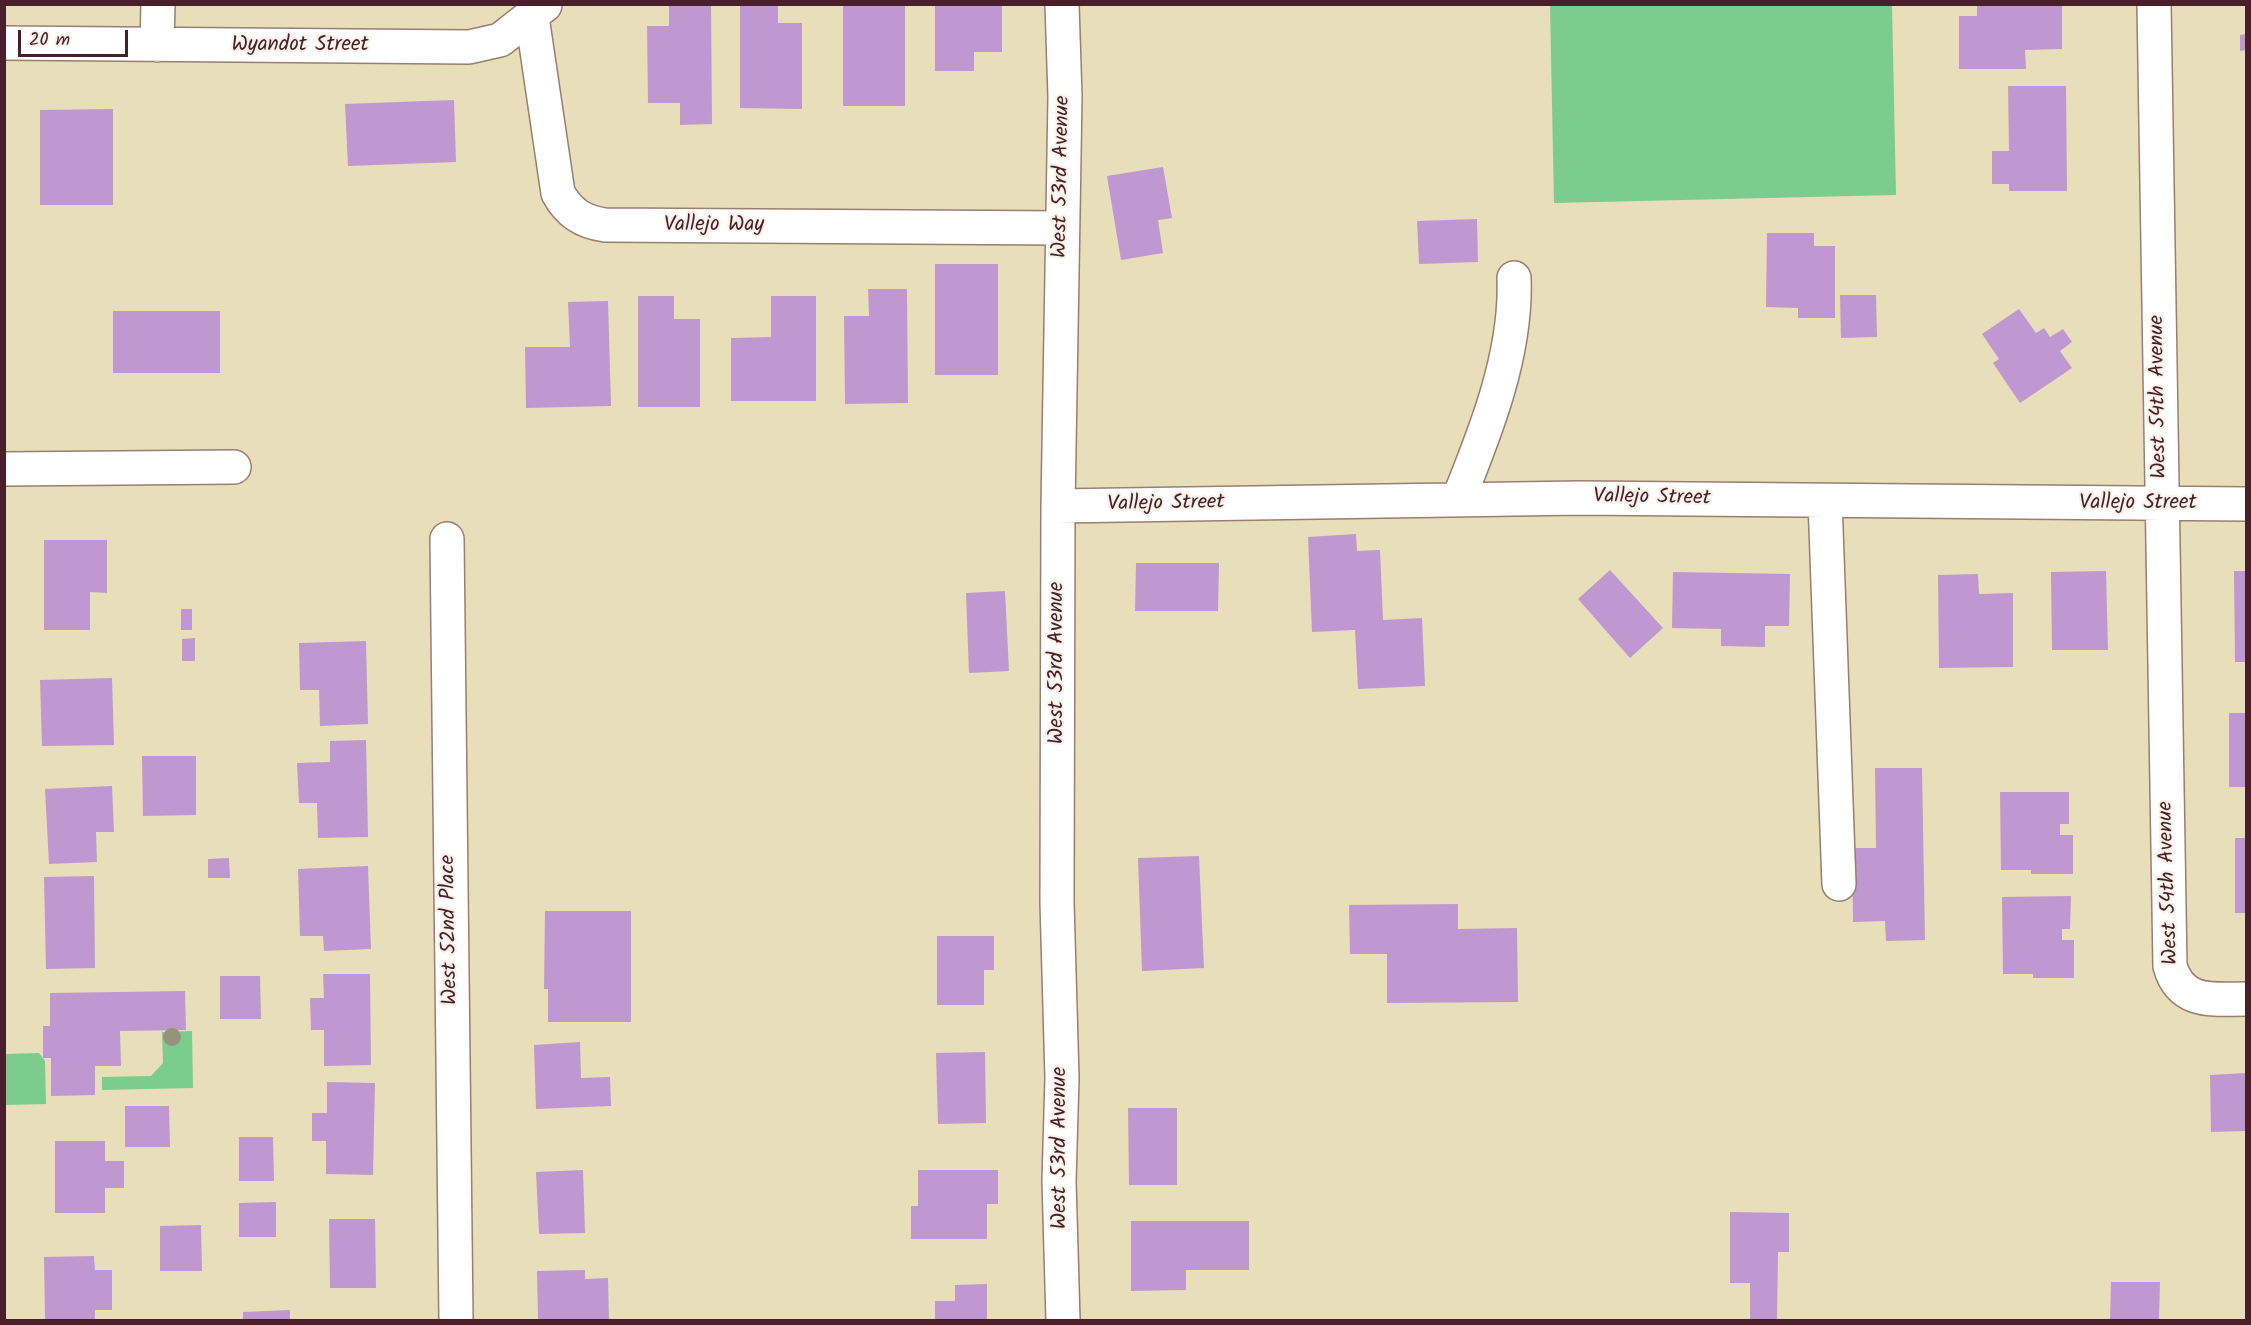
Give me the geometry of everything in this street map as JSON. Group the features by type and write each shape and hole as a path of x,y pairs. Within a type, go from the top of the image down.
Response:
{"street":[{"path":"157,45 158,4"},
{"name":"West 53rd Avenue","path":"1062,4 1065,97 1058,506 1057,902 1062,1078 1059,1181 1063,1320"},
{"name":"West 54th Avenue","path":"2154,4 2170,966 2173,978 2180,987 2193,996 2205,999 2247,999"},
{"name":"Wyandot Street","path":"4,43 469,47 500,40 539,11"},
{"name":"Vallejo Way","path":"539,11 558,193 571,212 591,223 605,225 1062,228"},
{"path":"1458,500 1481,442 1499,384 1515,307 1514,278"},
{"path":"4,469 234,467"},
{"name":"Vallejo Street","path":"1058,506 1581,498 2247,504"},
{"path":"1825,501 1839,884"},
{"name":"West 52nd Place","path":"447,539 456,1320"}],"green space":[{"path":"1550,5 1892,5 1896,195 1554,203"},
{"path":"192,1031 193,1088 102,1090 102,1077 151,1076 163,1063 162,1032"},
{"path":"39,1053 45,1061 46,1104 5,1105 5,1054"}],"building":[{"path":"669,4 711,4 712,124 680,125 680,103 648,103 647,26 669,26"},
{"path":"740,4 778,4 778,23 802,23 802,109 740,108"},
{"path":"843,4 905,4 905,106 843,106"},
{"path":"935,4 1002,4 1002,52 974,52 974,71 935,71"},
{"path":"1977,4 2062,4 2062,49 2025,50 2026,69 1959,69 1959,16 1977,16"},
{"path":"2246,34 2246,50 2240,51 2240,35"},
{"path":"2008,86 2066,86 2067,191 2009,191 2009,184 1992,184 1992,151 2009,151"},
{"path":"454,100 456,162 348,166 345,104"},
{"path":"113,109 113,205 40,205 40,110"},
{"path":"1163,167 1172,218 1158,220 1163,253 1121,260 1107,176"},
{"path":"1477,219 1478,262 1419,264 1417,221"},
{"path":"1767,233 1814,233 1814,246 1835,246 1835,318 1798,318 1798,308 1766,307"},
{"path":"935,264 998,264 998,375 935,375"},
{"path":"868,289 907,289 908,403 845,404 844,316 869,316"},
{"path":"1840,295 1876,295 1877,337 1841,338"},
{"path":"638,296 674,296 674,319 700,319 700,407 638,407"},
{"path":"771,296 816,296 816,401 731,401 731,338 771,337"},
{"path":"608,301 611,406 526,408 525,347 570,347 568,302"},
{"path":"2019,309 2036,333 2044,328 2050,337 2063,329 2072,342 2060,351 2072,368 2020,403 1993,363 1999,359 1982,334"},
{"path":"113,311 220,311 220,373 113,373"},
{"path":"1356,534 1357,551 1380,550 1383,620 1422,618 1425,686 1358,689 1355,630 1312,632 1308,537"},
{"path":"44,540 107,540 107,593 90,592 90,630 44,630"},
{"path":"1136,563 1219,563 1218,611 1135,611"},
{"path":"1610,570 1663,628 1630,658 1578,599"},
{"path":"2106,571 2108,650 2052,650 2051,572"},
{"path":"2234,571 2246,571 2246,662 2235,662"},
{"path":"1673,572 1790,574 1789,626 1765,626 1765,647 1721,646 1721,629 1672,628"},
{"path":"1978,574 1979,594 2013,593 2013,667 1939,668 1938,575"},
{"path":"1005,591 1009,671 969,673 966,593"},
{"path":"181,609 192,609 192,630 181,630"},
{"path":"195,638 195,661 182,661 182,639"},
{"path":"366,641 368,724 320,726 319,690 300,690 299,643"},
{"path":"112,678 114,745 42,746 40,680"},
{"path":"2229,713 2246,713 2246,787 2229,787"},
{"path":"366,740 368,837 318,838 317,803 299,803 297,763 330,762 330,741"},
{"path":"142,756 196,756 196,815 143,816"},
{"path":"1875,768 1922,768 1925,940 1886,941 1885,921 1853,922 1852,848 1876,848"},
{"path":"112,786 114,832 96,832 97,862 49,864 45,789"},
{"path":"2000,792 2069,792 2069,824 2060,824 2060,835 2073,835 2073,874 2031,874 2031,870 2001,870"},
{"path":"2235,838 2246,838 2246,913 2235,913"},
{"path":"1199,856 1204,968 1142,971 1138,858"},
{"path":"229,858 230,878 208,878 208,859"},
{"path":"368,866 371,949 324,951 323,936 300,936 298,869"},
{"path":"94,876 95,968 46,969 44,877"},
{"path":"2071,896 2070,929 2062,929 2062,940 2074,940 2074,978 2033,978 2033,974 2003,974 2002,897"},
{"path":"1458,904 1458,929 1517,928 1518,1002 1387,1003 1387,954 1350,954 1349,905"},
{"path":"545,911 631,911 631,1022 548,1022 548,989 544,989"},
{"path":"937,936 994,936 994,970 984,970 984,1005 937,1005"},
{"path":"323,974 370,974 371,1065 324,1066 324,1030 311,1030 310,998 324,998"},
{"path":"220,976 260,976 261,1019 220,1019"},
{"path":"185,991 186,1030 120,1031 121,1066 95,1066 95,1095 51,1096 51,1058 43,1058 43,1026 50,1026 50,993"},
{"path":"580,1042 581,1078 610,1077 611,1106 536,1109 534,1045"},
{"path":"985,1052 986,1123 938,1124 936,1053"},
{"path":"2246,1073 2246,1131 2211,1132 2210,1075"},
{"path":"327,1082 375,1083 373,1175 326,1174 326,1141 312,1141 312,1113 327,1113"},
{"path":"125,1106 169,1106 170,1147 125,1147"},
{"path":"1128,1108 1177,1108 1177,1185 1129,1185"},
{"path":"239,1137 273,1137 274,1181 239,1181"},
{"path":"55,1141 105,1141 105,1161 124,1161 124,1188 105,1188 105,1213 55,1213"},
{"path":"583,1170 585,1233 539,1234 536,1172"},
{"path":"918,1170 998,1170 998,1204 987,1204 987,1239 911,1239 911,1206 918,1206"},
{"path":"276,1202 276,1237 239,1237 239,1203"},
{"path":"1730,1212 1789,1213 1789,1252 1778,1252 1777,1320 1750,1320 1750,1283 1730,1283"},
{"path":"329,1219 375,1219 376,1288 330,1288"},
{"path":"1131,1221 1249,1221 1249,1270 1186,1270 1186,1290 1131,1291"},
{"path":"201,1225 202,1271 160,1271 160,1226"},
{"path":"94,1256 95,1270 112,1270 112,1310 95,1310 95,1320 45,1320 44,1257"},
{"path":"585,1270 585,1279 608,1278 609,1320 538,1320 537,1271"},
{"path":"2111,1282 2160,1282 2159,1320 2110,1320"},
{"path":"987,1284 987,1320 935,1320 935,1301 955,1301 955,1285"},
{"path":"290,1310 290,1320 243,1320 243,1312"}]}
